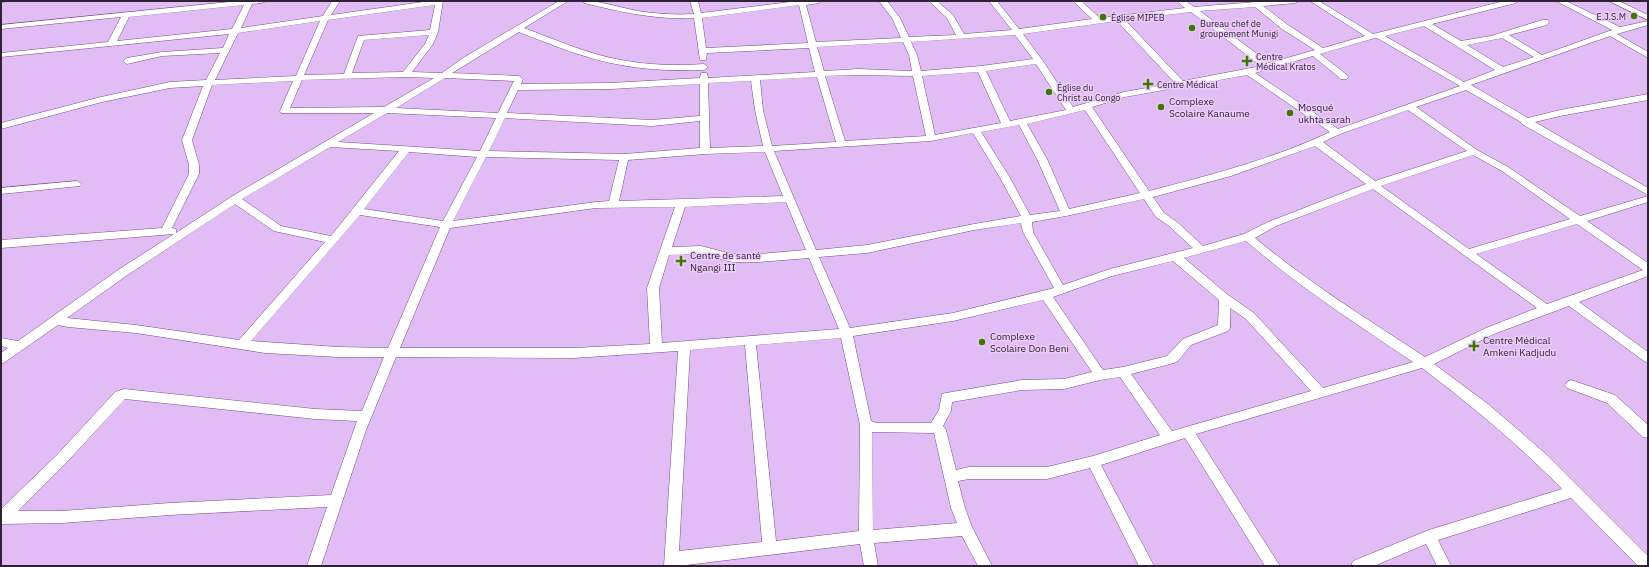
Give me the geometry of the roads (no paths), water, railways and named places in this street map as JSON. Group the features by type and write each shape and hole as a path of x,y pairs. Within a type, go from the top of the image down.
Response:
{"street":[{"path":"1,27 262,1"},
{"path":"336,1 325,18 284,111 386,110 652,123 704,118"},
{"path":"1,359 188,229 235,199 443,76 466,60 564,1"},
{"path":"587,1 643,14 674,17 698,16 816,1"},
{"path":"694,1 698,16 704,67 705,152"},
{"path":"883,1 896,18 914,57 916,74 931,138"},
{"path":"934,1 950,17 961,36"},
{"path":"992,1 1018,32 1039,61 1071,111"},
{"path":"1077,1 1098,21"},
{"path":"1181,1 1267,66"},
{"path":"702,51 906,40 1018,32 1246,3 1256,4 1294,1"},
{"path":"1314,1 1648,192"},
{"path":"328,144 483,154 624,157 931,138 1022,122 1071,111 1124,96 1248,72 1375,36 1512,1"},
{"path":"1560,1 1620,30"},
{"path":"1613,1 1648,18"},
{"path":"164,232 194,174 194,165 187,140 200,103 249,2"},
{"path":"1,55 235,31 439,2 434,32 429,44 406,74"},
{"path":"802,3 820,74 841,144"},
{"path":"1256,4 1318,52 1344,77"},
{"path":"111,44 126,15"},
{"path":"1119,18 1182,85"},
{"path":"1460,44 1502,35 1545,22"},
{"path":"1425,24 1502,70"},
{"path":"666,251 701,250 737,258 759,258 867,249 974,227 1066,213 1147,195 1228,174 1316,142 1337,132 1410,107 1502,70 1541,58 1610,33 1646,26"},
{"path":"519,29 584,53 632,65 684,68 704,67"},
{"path":"347,76 361,38 434,32"},
{"path":"1610,33 1648,56"},
{"path":"1502,35 1541,58"},
{"path":"128,61 162,54 225,50"},
{"path":"515,87 611,86 704,82 858,72 916,74 981,69 1039,61"},
{"path":"981,69 1007,124"},
{"path":"1248,72 1337,132"},
{"path":"1,126 154,88 209,83 406,74 517,78 519,80 446,225 392,352 366,416 314,566"},
{"path":"755,78 759,110 768,149 846,333 866,425 866,536 871,566"},
{"path":"1525,122 1560,113 1647,98"},
{"path":"1087,106 1160,215 1173,224 1201,250"},
{"path":"1410,107 1474,152 1504,170 1648,268"},
{"path":"1022,122 1042,159 1066,213"},
{"path":"976,131 1004,176 1027,219 1026,226 1028,232 1060,289"},
{"path":"1316,142 1546,309"},
{"path":"241,345 333,240 406,149"},
{"path":"57,320 68,323 136,329 272,349 392,352 559,353 656,348 846,333 953,317 1046,295 1110,273 1175,257 1248,236 1272,224 1374,185 1474,152"},
{"path":"613,204 624,157"},
{"path":"1,191 77,184"},
{"path":"235,199 278,229 333,240"},
{"path":"357,211 446,225 613,204 788,199"},
{"path":"1467,253 1648,199"},
{"path":"656,348 652,295 653,288 681,203"},
{"path":"1,244 188,229"},
{"path":"1248,236 1282,266 1320,294 1424,363 1484,408 1542,459 1648,566"},
{"path":"1175,257 1224,298 1250,316 1320,393"},
{"path":"951,477 969,473 1047,473 1093,462 1170,437 1424,363 1490,331 1648,272"},
{"path":"1046,295 1100,375"},
{"path":"935,428 945,411 946,398 1022,385 1064,384 1100,375 1125,372 1170,360 1187,342 1224,328 1224,298"},
{"path":"1570,301 1648,358"},
{"path":"750,341 770,548"},
{"path":"1,342 20,346"},
{"path":"684,346 671,563 770,548 866,536 966,529"},
{"path":"1125,372 1125,376 1170,437"},
{"path":"1570,385 1611,399 1648,433"},
{"path":"1,517 36,485 86,434 119,396 124,394 315,414 366,416"},
{"path":"866,425 877,428 935,428 940,430 958,508 966,529 985,566"},
{"path":"1188,432 1273,566"},
{"path":"1093,462 1147,566"},
{"path":"1358,566 1429,536 1574,491"},
{"path":"1,517 62,517 170,509 336,501"},
{"path":"1429,536 1444,566"}],"place":[{"name":"E.J.S.M","path":"1634,16"},
{"name":"Église MIPEB","path":"1103,17"},
{"name":"Bureau chef de groupement Munigi","path":"1192,28"},
{"name":"Centre Médical Kratos","path":"1247,61"},
{"name":"Centre Médical","path":"1148,84"},
{"name":"Église du Christ au Congo","path":"1049,92"},
{"name":"Complexe Scolaire Kanaume","path":"1161,107"},
{"name":"Mosqué ukhta sarah","path":"1290,113"},
{"name":"Centre de santé Ngangi III","path":"681,261"},
{"name":"Complexe Scolaire Don Beni","path":"982,342"},
{"name":"Centre Médical Amkeni Kadjudu","path":"1474,346"}]}
